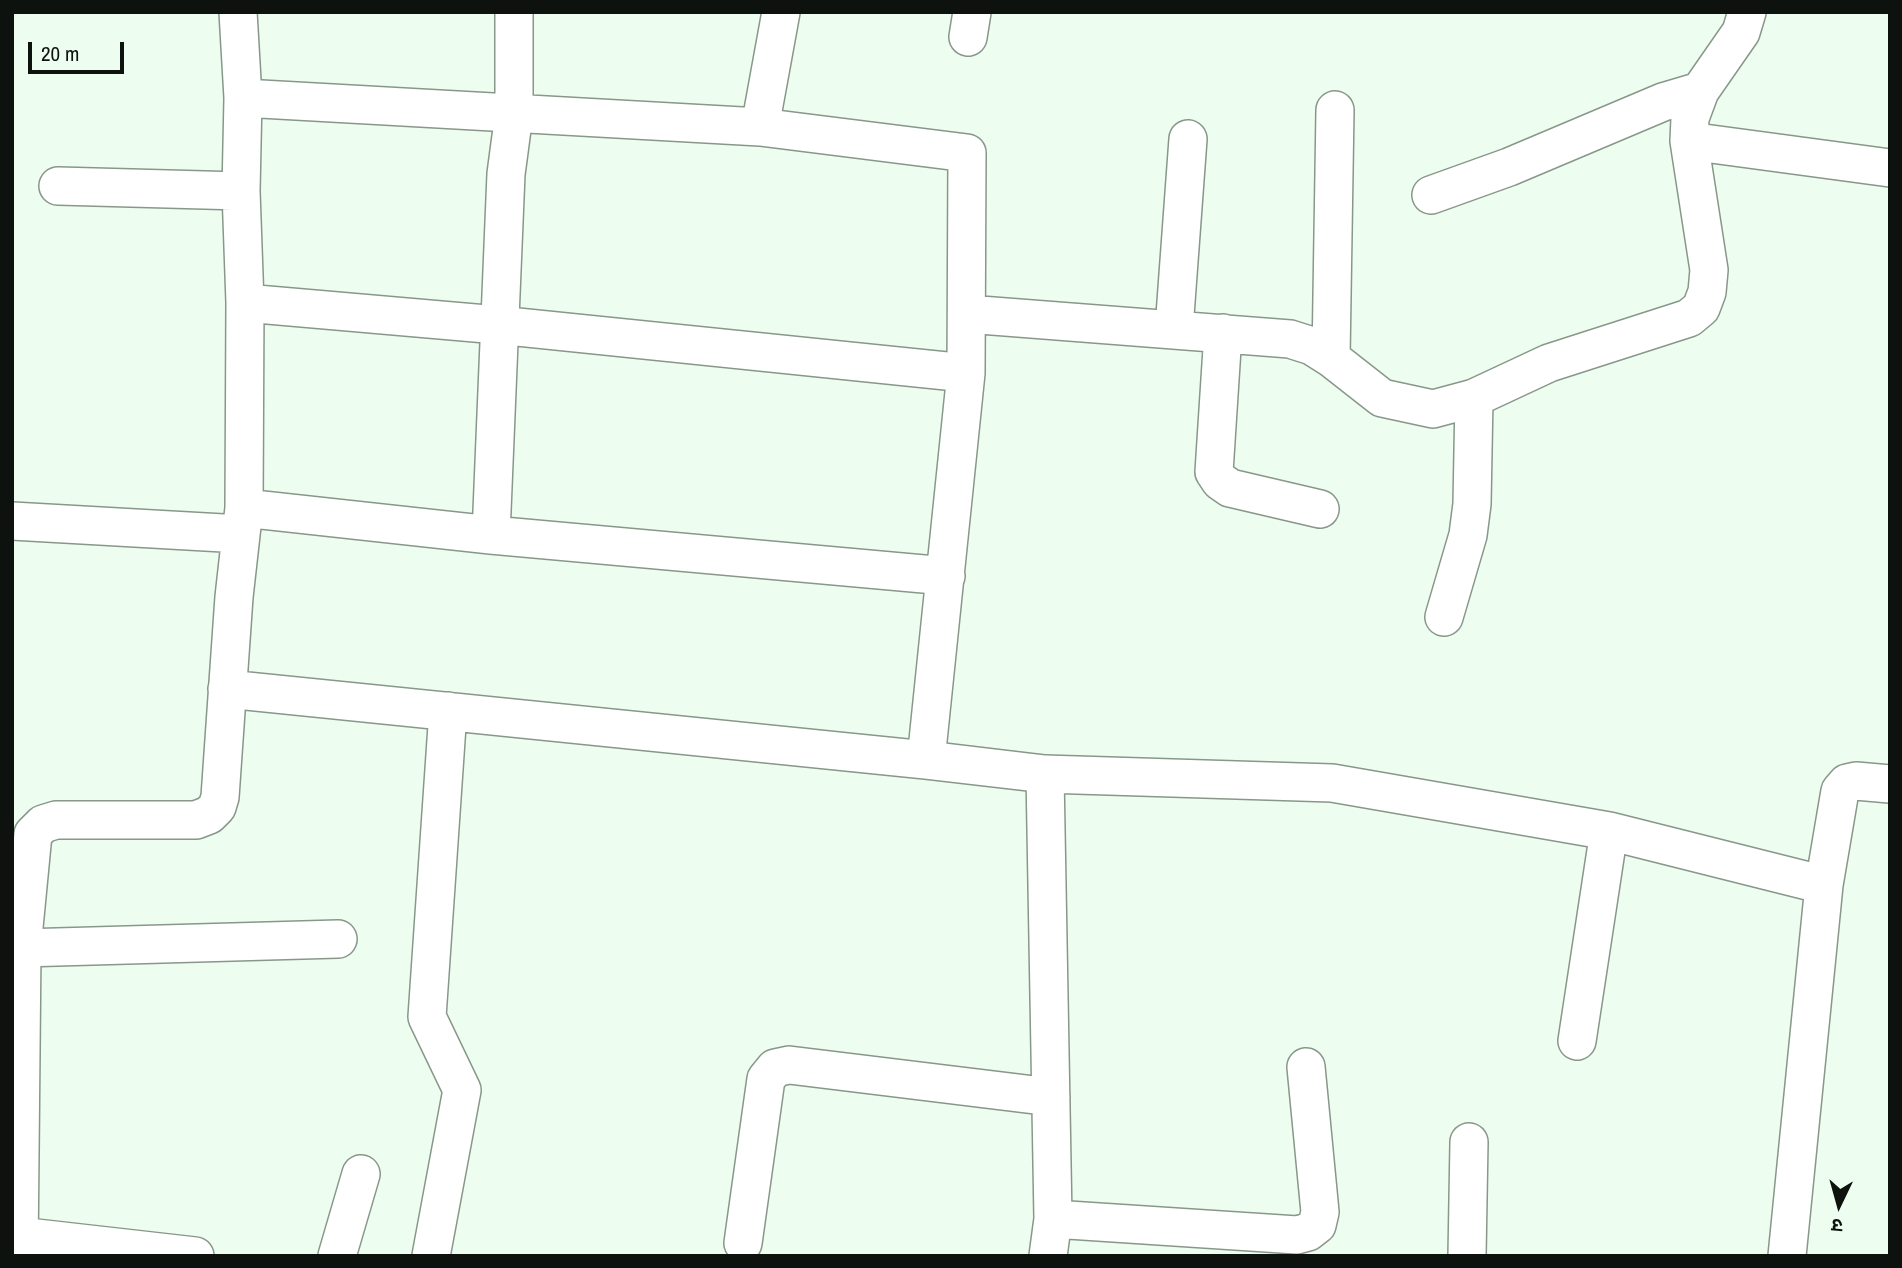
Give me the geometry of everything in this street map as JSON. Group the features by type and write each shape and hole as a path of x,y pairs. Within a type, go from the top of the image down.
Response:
{"street":[{"path":"195,1256 19,1246 22,948 33,834 44,824 57,820 196,820 209,815 217,807 220,797 243,521 243,98 238,12"},
{"path":"491,535 506,174 514,114 514,12"},
{"path":"760,127 781,12"},
{"path":"967,314 1290,339 1312,346 1331,358 1382,398 1433,410 1474,398 1549,363 1689,318 1701,308 1707,292 1709,271 1689,142 1690,118 1700,91 1741,32 1747,12"},
{"path":"1431,195 1509,167 1663,102 1700,91"},
{"path":"243,98 760,127 967,153 966,373 926,760"},
{"path":"1331,358 1335,110"},
{"path":"1174,328 1188,139"},
{"path":"1689,142 1890,168"},
{"path":"58,186 241,191"},
{"path":"245,303 966,373"},
{"path":"1223,333 1214,472 1220,481 1230,488 1320,509"},
{"path":"1444,617 1468,536 1472,504 1474,398"},
{"path":"12,521 243,521 491,535 946,576"},
{"path":"227,689 1045,774 1332,783 1609,831 1824,885"},
{"path":"431,1256 462,1090 427,1017 448,711"},
{"path":"1045,774 1053,1219 1048,1256"},
{"path":"1787,1256 1824,885 1840,791 1847,783 1856,780 1890,784"},
{"path":"1577,1041 1609,831"},
{"path":"22,948 338,939"},
{"path":"743,1243 765,1079 775,1068 789,1065 1051,1097"},
{"path":"1053,1219 1297,1235 1308,1232 1317,1225 1320,1212 1306,1067"},
{"path":"1467,1256 1469,1142"},
{"path":"337,1256 361,1174"}]}
